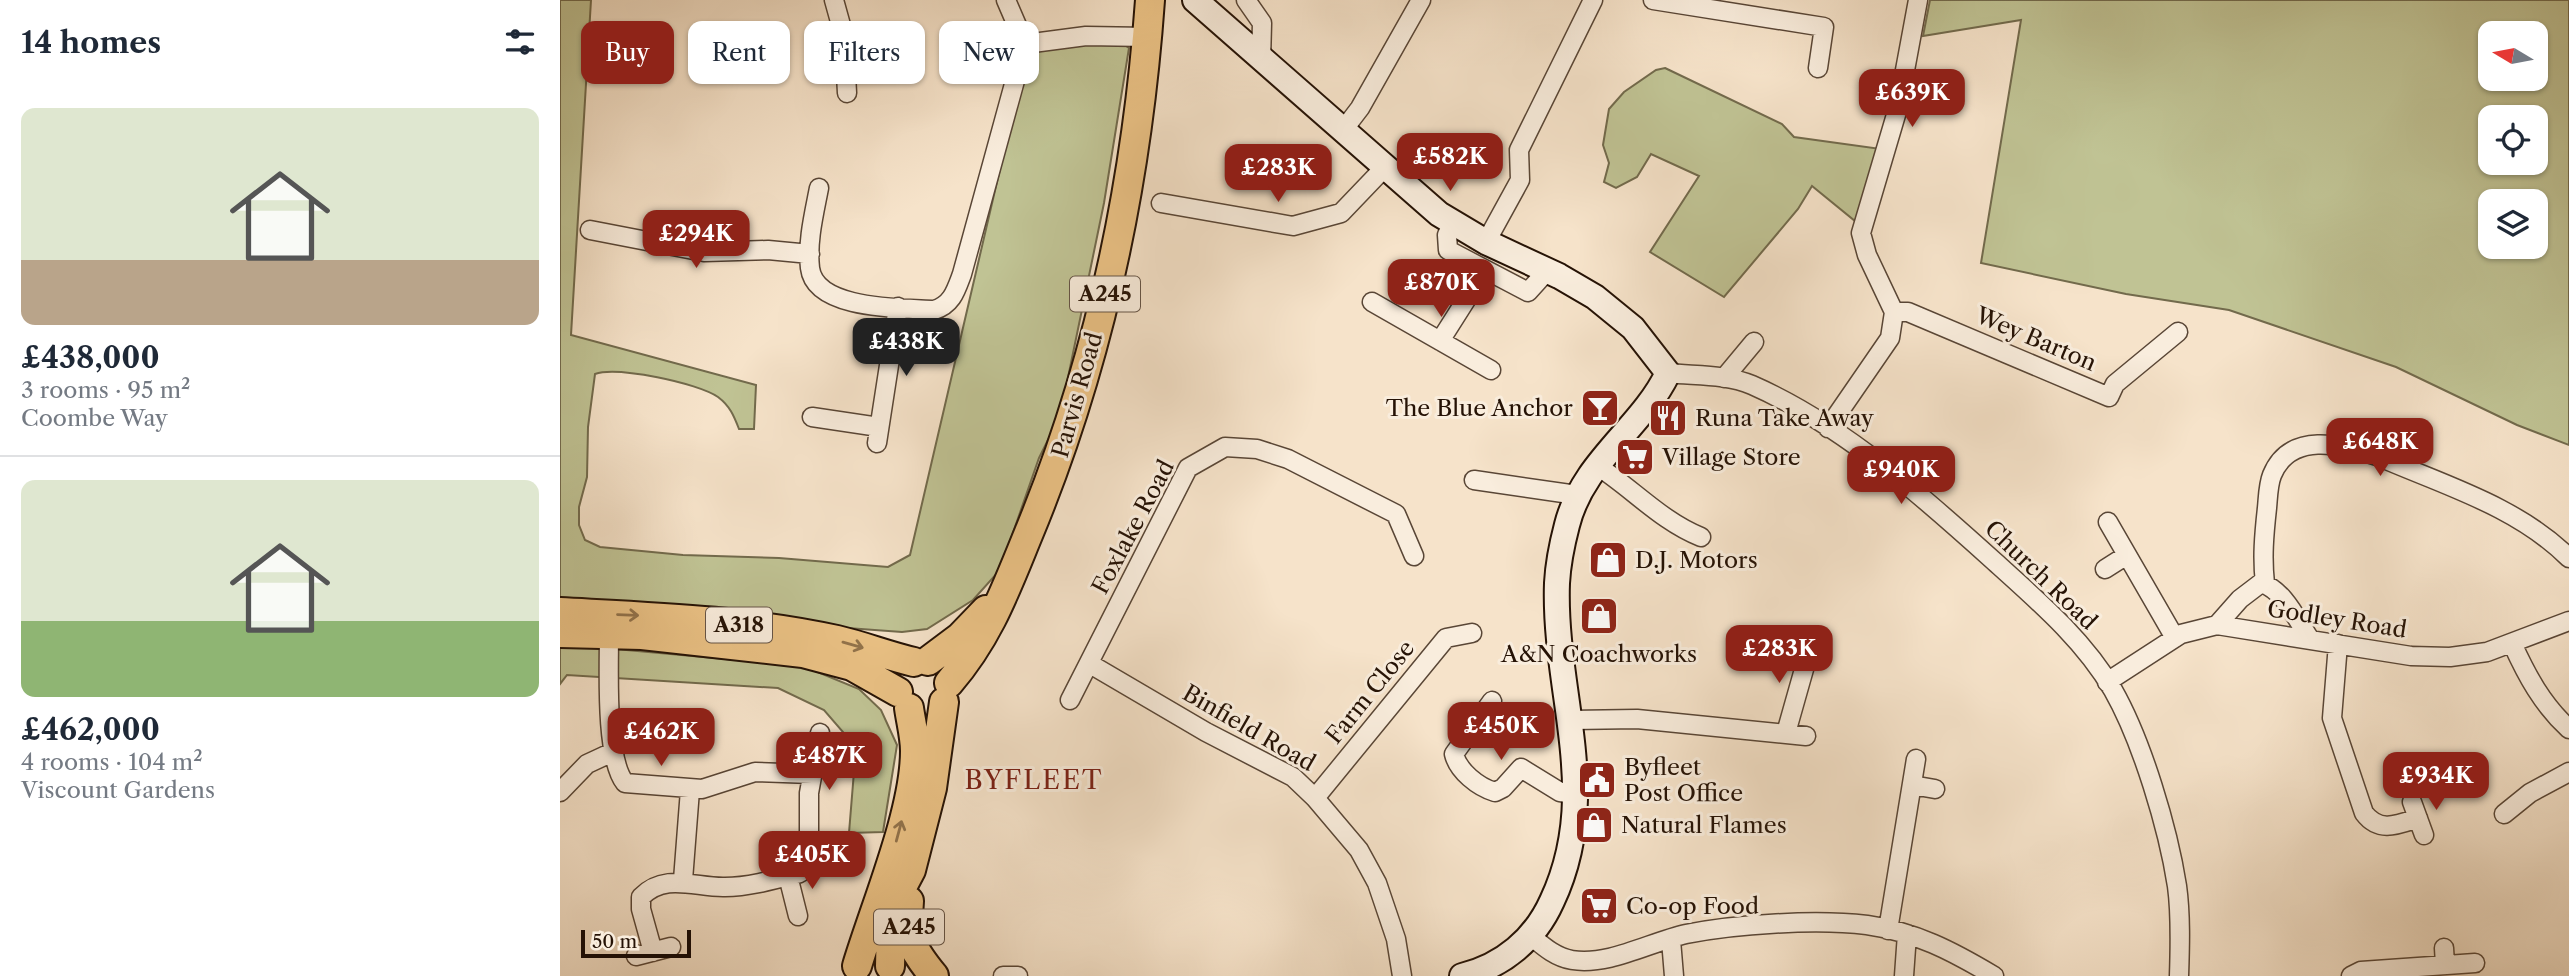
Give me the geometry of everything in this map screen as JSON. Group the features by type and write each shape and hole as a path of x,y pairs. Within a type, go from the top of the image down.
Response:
{"main road":[{"name":"Parvis Road","path":"946,692 988,630 1063,447 1098,323 1133,160 1150,0"},
{"name":"Parvis Road","path":"921,662 975,623 1011,576"},
{"name":"A318","path":"560,612 747,626 837,640 921,662"},
{"name":"A318","path":"560,633 642,635 803,653 852,667 904,700"},
{"path":"904,700 924,712 946,692 942,668 921,662"},
{"name":"A245","path":"848,973 898,837 912,781 915,751 899,677 921,662"},
{"name":"A245","path":"934,976 909,943 911,870 938,756 946,692"},
{"name":"A245","path":"848,973 867,962 895,971 891,924 901,888 911,870"}],"street":[{"path":"834,0 844,36 847,93"},
{"path":"1006,0 1015,21"},
{"path":"1246,0 1262,23 1261,61"},
{"path":"1344,129 1360,108 1421,0"},
{"path":"1486,242 1520,180 1519,150 1593,0"},
{"path":"1653,0 1728,5 1824,27 1818,68"},
{"path":"1828,428 1890,338 1894,312 1867,255 1861,233 1898,108 1918,0"},
{"path":"1205,5 1261,61 1344,129 1452,224 1577,285 1617,313 1650,345 1668,373 1659,392 1596,465 1577,495 1567,523 1557,582 1560,634 1572,720 1576,794 1575,817 1565,868 1547,911 1531,936 1476,974"},
{"path":"1039,42 1107,35 1148,37"},
{"path":"819,188 810,254 810,271 816,285 826,294 842,300 934,310 944,307 952,299 970,246 1014,84"},
{"path":"1161,203 1293,226 1341,213 1386,166"},
{"path":"1452,224 1447,235 1448,250 1528,292 1547,271"},
{"path":"590,230 704,252 768,250 810,254"},
{"path":"1440,341 1485,270"},
{"path":"1371,302 1491,370"},
{"path":"812,417 878,435 898,307"},
{"name":"Wey Barton","path":"1894,312 1908,312 2109,397 2115,384 2178,332"},
{"path":"1724,378 1754,342"},
{"name":"Church Road","path":"1668,373 1724,378 1751,385 1828,428 1897,478 2017,582 2065,629 2107,682 2132,734 2167,843 2177,887 2179,976"},
{"path":"2265,584 2262,547 2271,476 2293,449 2313,444 2356,449 2377,456 2514,515 2537,529 2569,558"},
{"name":"Foxlake Road","path":"1069,700 1090,664 1188,468 1225,447 1257,449 1288,459 1396,514 1414,556"},
{"path":"1596,465 1625,484 1674,525 1701,537"},
{"path":"1474,480 1577,495"},
{"path":"2108,522 2175,638"},
{"path":"2105,569 2127,555"},
{"path":"2217,625 2239,599 2261,583 2284,601 2310,639"},
{"name":"Godley Road","path":"2107,682 2175,638 2194,629 2217,625 2412,656 2450,657 2487,652 2569,621"},
{"name":"Farm Close","path":"1315,798 1446,638 1472,634"},
{"path":"609,635 611,720 618,773 625,783 702,789 755,772 812,774"},
{"path":"2512,643 2543,702 2569,729"},
{"path":"2338,644 2332,718 2364,813 2372,823 2382,826 2395,826 2418,819"},
{"path":"1786,733 1810,648"},
{"name":"Binfield Road","path":"1090,664 1206,732 1293,777 1315,798 1359,850 1377,883 1394,929 1402,976"},
{"path":"1492,701 1454,754 1460,767 1479,784 1495,792 1503,788 1521,768 1560,792 1576,794"},
{"path":"1572,720 1637,719 1806,736"},
{"path":"809,849 812,774 820,733"},
{"path":"560,792 587,764 615,751"},
{"path":"1888,930 1916,758"},
{"path":"2504,814 2530,793 2569,772"},
{"path":"1912,785 1935,789"},
{"path":"683,880 690,789"},
{"path":"671,947 645,954 641,897 647,891 683,880 725,887 794,875 798,916"},
{"path":"1531,936 1553,953 1574,960 1592,960 1720,929 1865,925 1907,933 1953,951 1994,976"},
{"path":"1904,976 1907,933"},
{"path":"1671,940 1674,976"},
{"path":"2351,976 2361,971 2444,956 2475,963"},
{"path":"1003,976 1018,976"}],"green space":[{"path":"560,0 591,0 590,21 581,21 581,84 586,84 571,335 756,385 754,429 739,429 726,404 718,397 693,386 638,374 595,374 588,427 587,477 579,507 579,525 585,540 600,547 683,555 779,558 888,567 910,555 1020,84 1039,84 1039,48 1117,40 1129,48 1104,203 1057,422 1039,458 1000,570 973,600 927,629 902,632 560,607"},
{"path":"1930,0 2569,0 2569,445 2517,425 2396,367 2229,310 2126,294 1981,263 2021,20 1923,36"},
{"path":"1665,68 1782,124 1794,137 1881,149 1855,221 1812,186 1798,209 1724,297 1650,252 1699,176 1651,154 1637,177 1616,188 1604,182 1609,163 1603,145 1609,109 1624,92 1656,70"},
{"path":"560,644 803,666 859,689 881,710 897,745 883,832 849,833 856,747 824,710 778,688 567,675 560,684"}],"place":[{"name":"The Blue Anchor","path":"1600,408"},
{"name":"Runa Take Away","path":"1668,418"},
{"name":"Village Store","path":"1635,457"},
{"name":"D.J. Motors","path":"1608,560"},
{"name":"A&N Coachworks","path":"1599,616"},
{"name":"Byfleet Post Office","path":"1597,780"},
{"name":"Natural Flames","path":"1594,825"},
{"name":"Co-op Food","path":"1599,906"}],"district":[{"name":"BYFLEET","path":"1034,780"}]}
